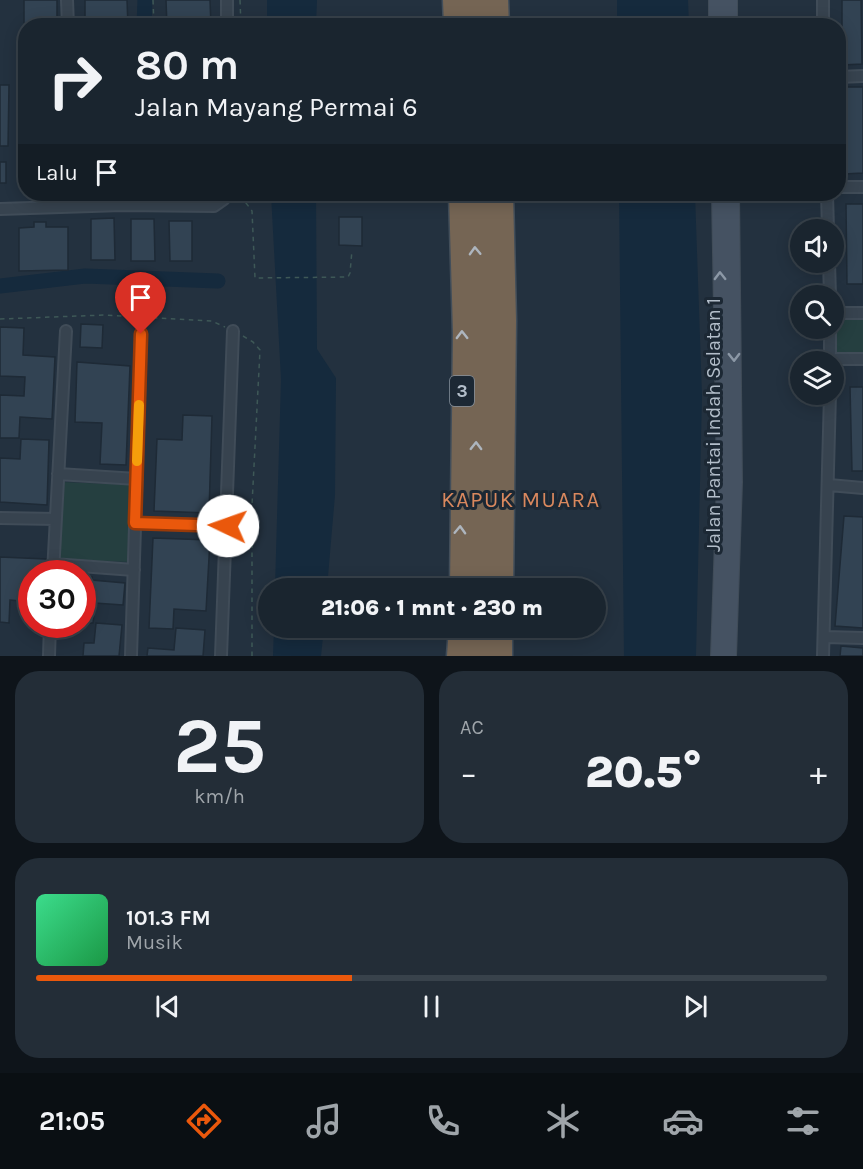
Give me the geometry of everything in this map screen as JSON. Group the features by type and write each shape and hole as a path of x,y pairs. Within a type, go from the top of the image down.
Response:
{"highway":[{"path":"452,0 453,18"},
{"path":"469,0 470,18"},
{"path":"483,0 484,18"},
{"path":"499,0 500,18"},
{"name":"3","path":"458,201 462,333 459,578"},
{"name":"3","path":"473,578 477,329 474,201"},
{"name":"3","path":"488,578 492,327 489,201"},
{"path":"504,201 507,321 504,578"},
{"path":"456,656 457,638"},
{"path":"472,638 472,656"},
{"path":"487,656 488,638"},
{"path":"502,656 503,638"}],"street":[{"path":"67,0 68,18"},
{"path":"226,0 226,18"},
{"path":"716,0 716,18"},
{"path":"730,0 730,18"},
{"path":"823,0 823,18"},
{"path":"846,77 863,76"},
{"path":"846,187 863,187"},
{"path":"72,201 72,206"},
{"path":"0,209 72,206 214,206 221,201"},
{"name":"Jalan Pantai Indah Selatan 1","path":"718,656 729,482 719,201"},
{"name":"Jalan Pantai Indah Selatan 1","path":"729,656 732,201"},
{"path":"827,201 828,219"},
{"path":"844,314 863,313"},
{"path":"53,560 66,331"},
{"path":"221,656 228,526 233,331"},
{"path":"131,656 141,334"},
{"path":"844,360 863,359"},
{"path":"823,656 830,405"},
{"path":"58,474 137,479"},
{"path":"829,484 863,488"},
{"path":"0,518 56,519"},
{"path":"135,523 228,526"},
{"path":"96,569 134,570"},
{"path":"825,637 863,638"},
{"path":"49,656 50,638"}],"path":[{"path":"153,0 154,18"},
{"path":"240,0 241,18"},
{"path":"246,201 252,211 254,276 258,280 348,277 351,273 352,250"},
{"path":"0,318 105,315 212,321 253,342 260,350 252,505 252,656"}],"green space":[{"path":"844,317 863,317 863,355 844,356 844,351 835,351 835,339 844,339"},
{"path":"61,482 135,485 133,562 58,560"}],"water":[{"path":"267,0 317,0 316,18 267,18"},
{"path":"617,0 688,0 689,18 617,18"},
{"path":"271,201 316,201 317,349 336,378 335,495 328,578 275,578 281,379"},
{"path":"619,201 695,201 702,396 696,656 624,656"},
{"path":"274,638 323,638 321,656 273,656"}],"building":[{"path":"24,0 57,0 57,18 24,18"},
{"path":"85,0 127,0 128,18 85,18"},
{"path":"166,0 210,0 211,18 167,18"},
{"path":"842,0 861,0 862,64 846,65 846,18 842,18"},
{"path":"0,85 9,85 8,146 0,146"},
{"path":"846,87 863,87 863,173 846,174"},
{"path":"0,162 6,162 6,183 0,183"},
{"path":"846,204 863,204 863,284 847,284"},
{"path":"339,217 362,217 362,246 339,245"},
{"path":"114,218 115,260 91,260 91,219"},
{"path":"131,219 154,219 155,261 131,261"},
{"path":"169,221 192,221 192,261 170,261"},
{"path":"34,222 46,222 46,227 68,227 68,270 19,271 19,228 34,227"},
{"path":"81,324 103,325 102,348 80,347"},
{"path":"0,327 24,328 23,355 55,357 52,419 20,417 19,438 0,438 0,395 24,396 25,377 0,376"},
{"path":"77,362 130,366 126,465 100,464 102,423 75,422"},
{"path":"850,387 863,387 863,471 852,471"},
{"path":"183,415 212,416 209,513 154,511 157,439 182,440"},
{"path":"21,439 49,440 47,505 0,502 0,458 20,459"},
{"path":"844,516 863,517 863,628 835,626"},
{"path":"153,538 210,540 206,611 174,609 173,629 149,628"},
{"path":"0,557 46,559 18,560 18,601 10,600 9,623 0,622"},
{"path":"96,580 125,583 123,605 96,603"},
{"path":"96,623 122,625 119,656 83,656 84,643 94,643"},
{"path":"176,628 205,630 203,656 147,656 148,648 174,650"},
{"path":"841,646 863,648 863,656 840,656"}],"waterway":[{"path":"144,18 145,0"},
{"path":"0,286 85,276 218,281"}],"slow traffic":[{"path":"137,461 139,405"}],"district":[{"name":"KAPUK MUARA","path":"521,499"}],"route":[{"path":"141,334 135,523 228,526"}]}
